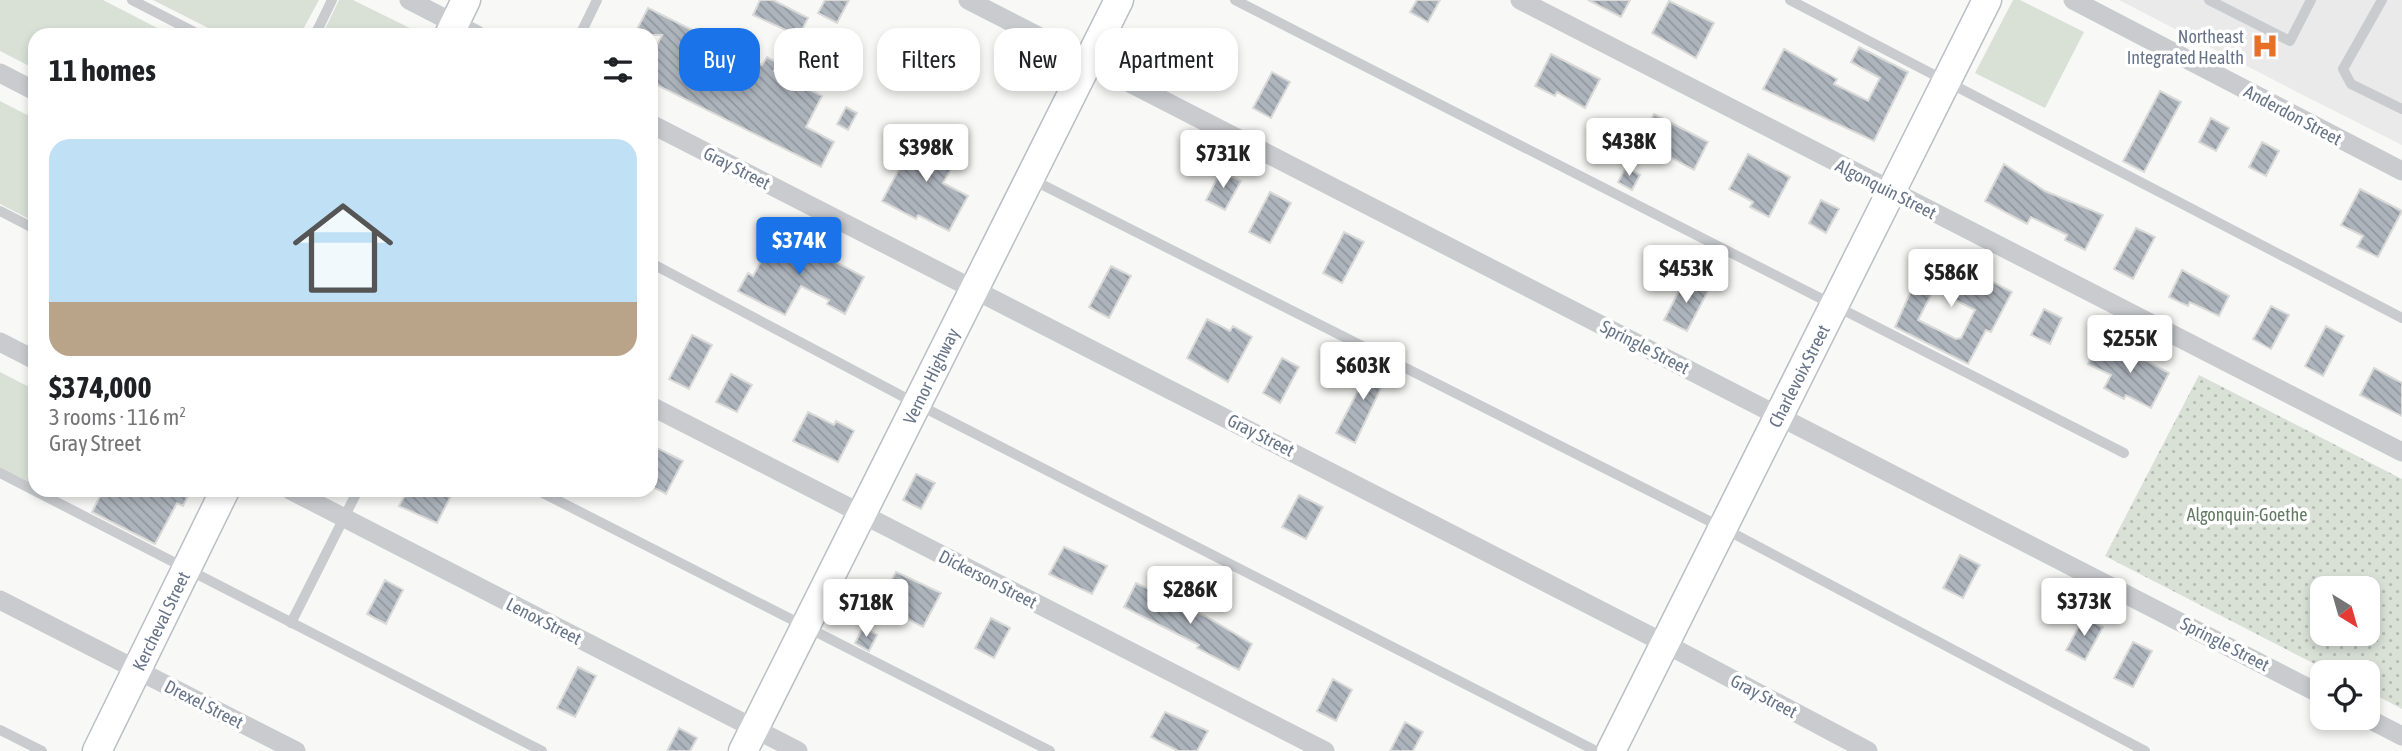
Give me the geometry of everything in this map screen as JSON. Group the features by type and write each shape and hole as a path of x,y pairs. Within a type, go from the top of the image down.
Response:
{"street":[{"path":"409,0 462,23"},
{"name":"Springle Street","path":"968,0 2310,689"},
{"name":"Vernor Highway","path":"749,740 1119,0"},
{"name":"Algonquin Street","path":"1520,0 2402,452"},
{"name":"Charlevoix Street","path":"1611,751 1987,0"},
{"name":"Anderdon Street","path":"2073,0 2402,172"},
{"path":"0,73 28,87"},
{"name":"Gray Street","path":"658,128 1664,643 1868,751"},
{"path":"0,342 28,356"},
{"name":"Dickerson Street","path":"658,410 1325,751"},
{"name":"Kercheval Street","path":"97,751 222,497"},
{"name":"Lenox Street","path":"304,497 749,740 798,751"},
{"name":"Drexel Street","path":"0,600 296,751"},
{"path":"2380,725 2402,736"}],"lane":[{"path":"132,0 186,28"},
{"path":"318,28 332,0"},
{"path":"583,28 597,0"},
{"path":"1235,0 2123,453"},
{"path":"1790,0 2402,318"},
{"path":"2209,0 2290,41 2311,0"},
{"path":"2382,0 2343,69 2351,83 2402,109"},
{"path":"1030,178 1723,528 2146,751"},
{"path":"0,212 28,226"},
{"path":"658,267 917,404 1596,751"},
{"path":"0,473 28,487"},
{"path":"47,497 542,751"},
{"path":"291,623 354,497"},
{"path":"551,497 1050,751"},
{"path":"0,730 42,751"}],"shaded area":[{"path":"2119,0 2402,0 2402,145 2297,92"}],"green space":[{"path":"0,0 103,0 157,28 28,28 28,65 0,51"},
{"path":"153,0 319,0 304,28 208,28"},
{"path":"339,0 353,0 410,28 325,28"},
{"path":"2013,0 2020,0 2084,32 2045,108 1975,73"},
{"path":"0,101 28,115 28,218 0,204"},
{"path":"0,372 28,386 28,484 0,470"},
{"name":"Algonquin-Goethe","path":"2199,375 2402,479 2402,709 2380,697 2380,660 2310,662 2105,556"}],"building":[{"path":"760,0 773,0 808,18 803,28 781,28 753,15"},
{"path":"825,0 849,0 837,23 818,13"},
{"path":"1417,0 1440,0 1428,22 1410,12"},
{"path":"1588,0 1630,0 1621,17"},
{"path":"1669,1 1714,23 1696,58 1652,33"},
{"path":"648,8 688,28 679,28 679,91 760,91 760,64 762,65 767,57 774,61 774,91 812,91 822,96 806,127 834,142 821,167 658,86 658,43 662,35 658,35 658,28 638,28"},
{"path":"1859,47 1908,72 1874,141 1763,89 1784,49 1837,79 1834,84 1868,101 1880,78 1851,62"},
{"path":"1551,54 1600,79 1585,108 1557,92 1555,96 1535,86"},
{"path":"1272,72 1290,82 1271,118 1253,108"},
{"path":"2160,91 2181,102 2144,172 2123,161"},
{"path":"846,107 857,113 848,130 837,124"},
{"path":"1654,114 1708,142 1694,170 1640,141"},
{"path":"2211,118 2229,128 2216,151 2199,142"},
{"path":"910,132 958,157 943,183 968,196 949,231 918,215 916,219 882,201 907,154 900,150"},
{"path":"2262,142 2279,151 2266,176 2249,167"},
{"path":"1748,154 1790,177 1769,217 1750,207 1753,202 1729,189"},
{"path":"2004,164 2045,191 2103,215 2085,250 2065,240 2067,235 2031,217 2027,224 1985,201"},
{"path":"1626,167 1640,175 1632,190 1618,182"},
{"path":"1221,171 1241,181 1225,210 1206,200"},
{"path":"2360,189 2402,211 2378,257 2357,247 2363,236 2341,225"},
{"path":"1270,192 1291,203 1270,243 1249,232"},
{"path":"1821,200 1839,209 1826,233 1809,223"},
{"path":"2136,228 2155,237 2133,279 2114,269"},
{"path":"777,231 864,277 845,314 827,304 829,300 801,286 785,315 738,291 748,273 753,276"},
{"path":"1344,232 1364,242 1342,283 1323,273"},
{"path":"1929,250 1949,260 1945,268 1987,289 1991,281 2012,292 1991,332 1986,330 1968,364 1895,327","holes":["1934,289 1975,310 1961,338 1956,339 1918,320"]},
{"path":"1111,266 1131,276 1109,318 1089,307"},
{"path":"2182,270 2229,296 2219,316 2190,302 2188,306 2169,297"},
{"path":"1685,279 1708,291 1687,331 1664,320"},
{"path":"2271,306 2289,315 2271,349 2253,339"},
{"path":"2044,309 2062,318 2050,344 2031,335"},
{"path":"1207,319 1230,331 1233,326 1252,337 1228,382 1187,358"},
{"path":"2326,326 2344,336 2323,376 2305,366"},
{"path":"692,335 712,345 689,389 669,379"},
{"path":"2098,343 2121,355 2125,349 2169,373 2151,408 2126,395 2124,399 2104,388 2111,375 2088,364"},
{"path":"1282,358 1299,367 1280,403 1263,393"},
{"path":"1374,360 1390,369 1355,443 1336,433"},
{"path":"2374,368 2402,383 2402,416 2360,395"},
{"path":"731,374 752,385 737,412 716,402"},
{"path":"808,412 834,425 836,421 854,431 838,462 793,441"},
{"path":"658,448 683,461 666,494 658,490"},
{"path":"916,474 935,483 921,509 903,500"},
{"path":"1299,495 1323,507 1306,539 1282,527"},
{"path":"100,497 188,497 183,506 177,503 155,544 92,512"},
{"path":"404,497 450,497 437,523 399,506"},
{"path":"1064,547 1107,566 1092,594 1049,574"},
{"path":"1960,555 1980,565 1963,598 1943,588"},
{"path":"896,572 941,593 923,627 904,617 906,612 881,599"},
{"path":"385,580 403,590 386,624 367,614"},
{"path":"1136,583 1205,616 1252,644 1239,670 1197,648 1199,645 1124,607"},
{"path":"2084,617 2103,627 2085,660 2066,650"},
{"path":"991,618 1010,628 994,658 975,648"},
{"path":"863,627 877,635 869,651 855,643"},
{"path":"2133,642 2152,651 2133,687 2114,678"},
{"path":"578,667 596,676 575,717 557,708"},
{"path":"1333,679 1352,690 1336,721 1317,711"},
{"path":"1165,712 1208,731 1197,751 1178,751 1151,737"},
{"path":"1405,722 1423,732 1413,751 1390,751"},
{"path":"679,728 697,738 690,751 667,751"}],"place":[{"name":"Northeast Integrated Health","path":"2265,46"}]}
